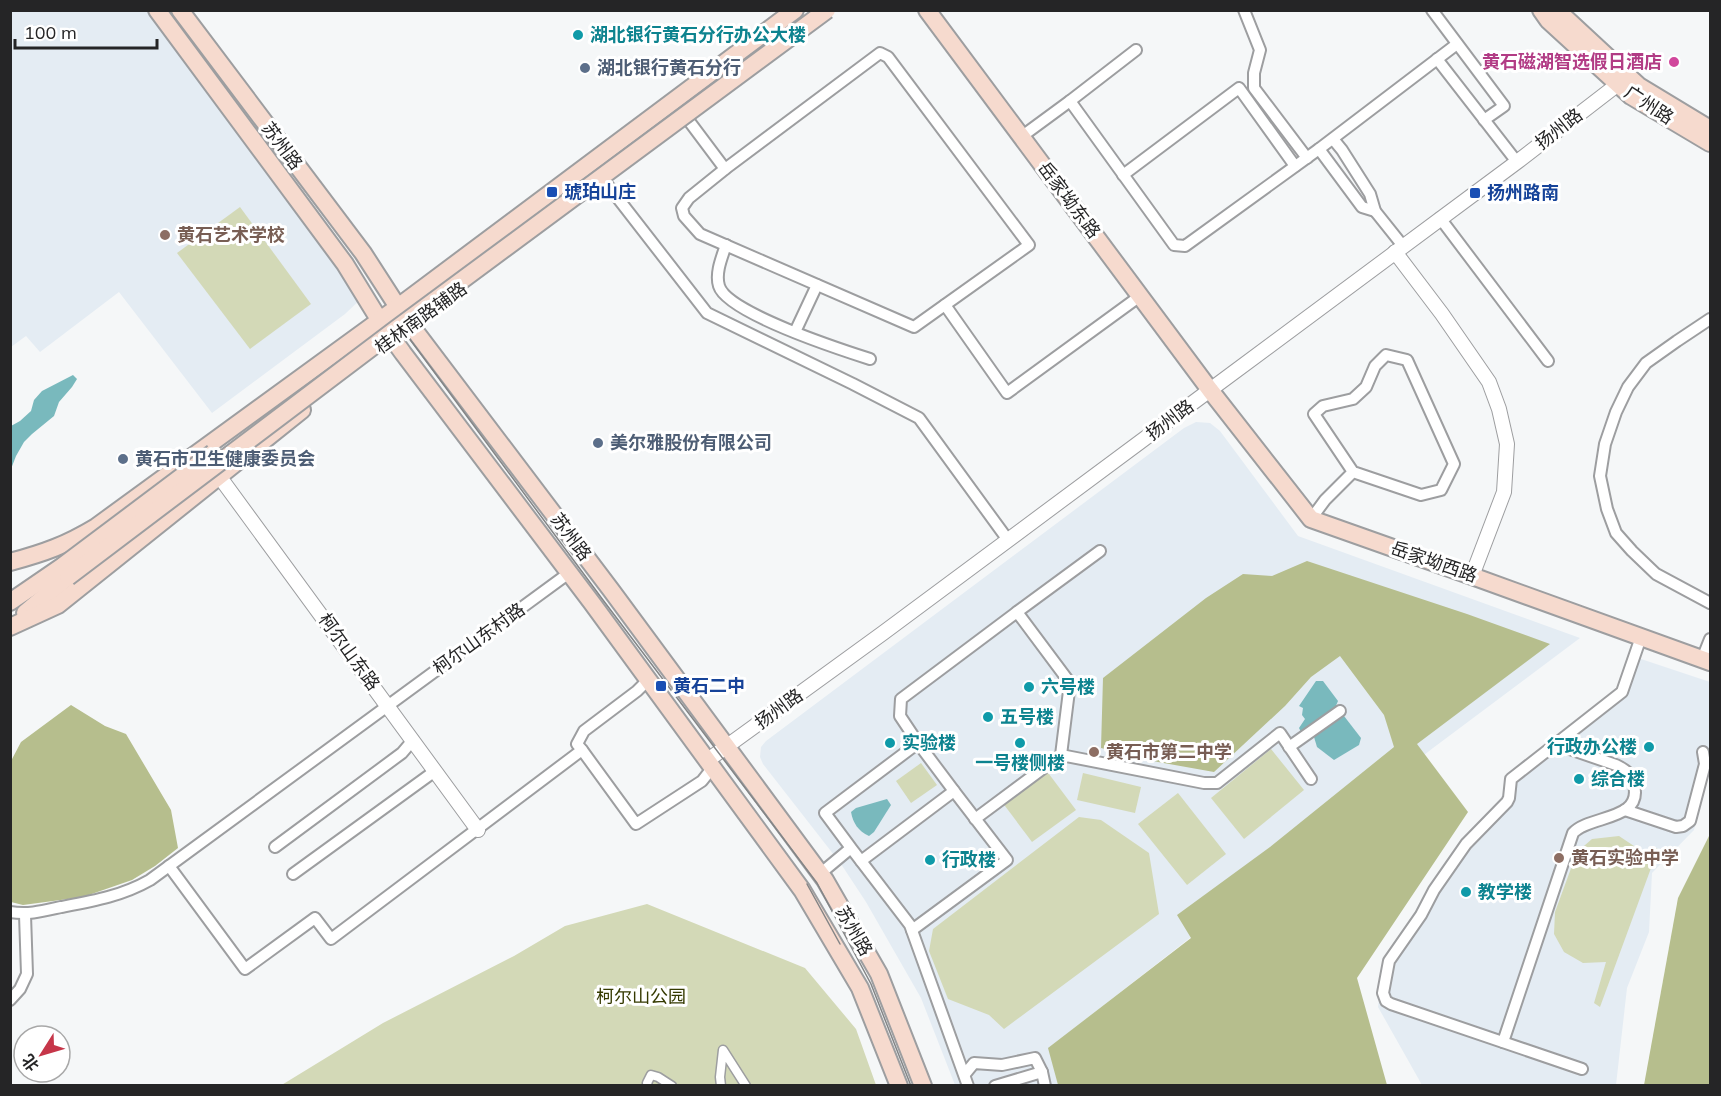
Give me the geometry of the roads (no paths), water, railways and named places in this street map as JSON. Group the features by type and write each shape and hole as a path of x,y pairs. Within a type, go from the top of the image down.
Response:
{"main road":[{"name":"苏州路","path":"158,10 345,264 380,321 802,890 860,988 898,1086"},
{"name":"苏州路","path":"180,10 363,253 398,307 820,873 879,974 923,1086"},
{"name":"桂林南路辅路","path":"10,562 72,542 96,527 380,321 795,10"},
{"path":"10,626 66,571 808,10"},
{"path":"10,602 66,571 827,10"},
{"name":"桂林南路辅路","path":"10,626 58,604 411,324 606,183 834,10"},
{"name":"岳家坳东路","path":"927,10 1210,390"},
{"name":"广州路","path":"1541,10 1548,20 1623,80 1639,86 1710,129"},
{"name":"广州路","path":"1557,10 1623,80 1631,96 1710,143"},
{"path":"1210,390 1311,519"},
{"name":"岳家坳西路","path":"1311,519 1706,661"}],"street":[{"path":"1244,10 1260,50 1254,74 1254,88 1307,158"},
{"path":"1432,10 1504,106 1484,120"},
{"path":"1070,101 1174,245 1185,246 1333,139 1457,44"},
{"path":"1021,137 1136,50"},
{"path":"880,53 888,57 1029,245 914,327 700,234 684,216 682,208 689,198 725,169 880,53"},
{"path":"1437,59 1517,162"},
{"path":"1123,175 1239,88 1254,74"},
{"name":"扬州路","path":"710,764 727,746 1517,162 1623,80"},
{"path":"1239,88 1295,166"},
{"path":"689,121 725,169"},
{"path":"1333,139 1370,194 1375,211 1399,249 1489,382 1499,409 1507,444 1504,492 1472,576"},
{"path":"1319,149 1362,207 1375,211"},
{"path":"606,183 706,313 919,418 1008,540"},
{"path":"1440,218 1548,361"},
{"path":"726,245 718,271 719,286 728,299 753,314 795,332 870,359"},
{"path":"795,332 817,285"},
{"path":"945,305 1007,393 1140,296"},
{"path":"1710,319 1646,363 1628,387 1605,444 1600,476 1607,509 1616,533 1656,574 1710,603"},
{"path":"1386,356 1407,360 1454,465 1441,490 1421,495 1353,472 1314,414 1323,406 1353,399 1366,387 1375,366 1386,356"},
{"path":"1311,519 1325,500 1353,472"},
{"name":"柯尔山东路","path":"219,476 477,830"},
{"path":"912,930 1007,860 900,716 901,699 1100,551"},
{"name":"柯尔山东村路","path":"25,915 117,896 141,885 568,573"},
{"path":"975,819 1061,755 1070,683 1017,612"},
{"path":"1582,1069 1391,1004 1386,1001 1383,993 1388,963 1466,844 1507,802 1511,779 1622,692 1641,637"},
{"path":"1706,661 1710,639"},
{"path":"648,680 584,731 577,744 636,824 702,781 710,764"},
{"path":"1289,747 1335,714"},
{"path":"1061,755 1204,783 1217,783 1280,733 1311,779"},
{"path":"275,847 402,753 413,740"},
{"path":"918,743 825,813 910,925 968,1086"},
{"path":"1503,1042 1573,833 1587,822 1625,810 1630,805 1635,790 1634,782 1626,770 1555,744"},
{"path":"169,866 245,969 315,918 331,939 582,750"},
{"path":"1625,810 1676,827 1690,822 1705,764 1703,752"},
{"path":"293,874 435,771"},
{"path":"861,861 954,790"},
{"path":"820,873 851,848"},
{"path":"10,912 25,915 27,974 20,990 10,1000"},
{"path":"721,1086 723,1050 746,1086"},
{"path":"965,1074 974,1063 1002,1065 1035,1058 1042,1072 1045,1086"},
{"path":"995,1086 1042,1072"},
{"path":"648,1086 651,1075 672,1086"}],"water":[{"path":"73,375 77,379 59,402 54,416 24,442 11,469 11,426 31,411 34,400 42,391"},
{"path":"1316,681 1323,681 1338,701 1335,708 1301,732 1299,728 1305,719 1302,715 1303,708 1299,706"},
{"path":"1340,716 1344,716 1361,738 1359,745 1334,760 1317,747 1314,737"},
{"path":"887,799 891,805 874,832 869,836 862,832 851,812 856,808"}],"tram line":[{"path":"819,10 431,297 405,318 402,325 406,334 603,600 817,883 871,984 911,1086"},
{"path":"807,884 840,944"}],"place":[{"name":"湖北银行黄石分行办公大楼","path":"578,35"},
{"name":"黄石磁湖智选假日酒店","path":"1674,62"},
{"name":"湖北银行黄石分行","path":"585,68"},
{"name":"琥珀山庄","path":"552,192"},
{"name":"扬州路南","path":"1475,193"},
{"name":"黄石艺术学校","path":"165,235"},
{"name":"美尔雅股份有限公司","path":"598,443"},
{"name":"黄石市卫生健康委员会","path":"123,459"},
{"name":"黄石二中","path":"661,686"},
{"name":"六号楼","path":"1029,687"},
{"name":"五号楼","path":"988,717"},
{"name":"实验楼","path":"890,743"},
{"name":"一号楼侧楼","path":"1020,743"},
{"name":"行政办公楼","path":"1649,747"},
{"name":"黄石市第二中学","path":"1094,752"},
{"name":"综合楼","path":"1579,779"},
{"name":"黄石实验中学","path":"1559,858"},
{"name":"行政楼","path":"930,860"},
{"name":"教学楼","path":"1466,892"}],"park label":[{"name":"柯尔山公园","path":"641,997"}]}
